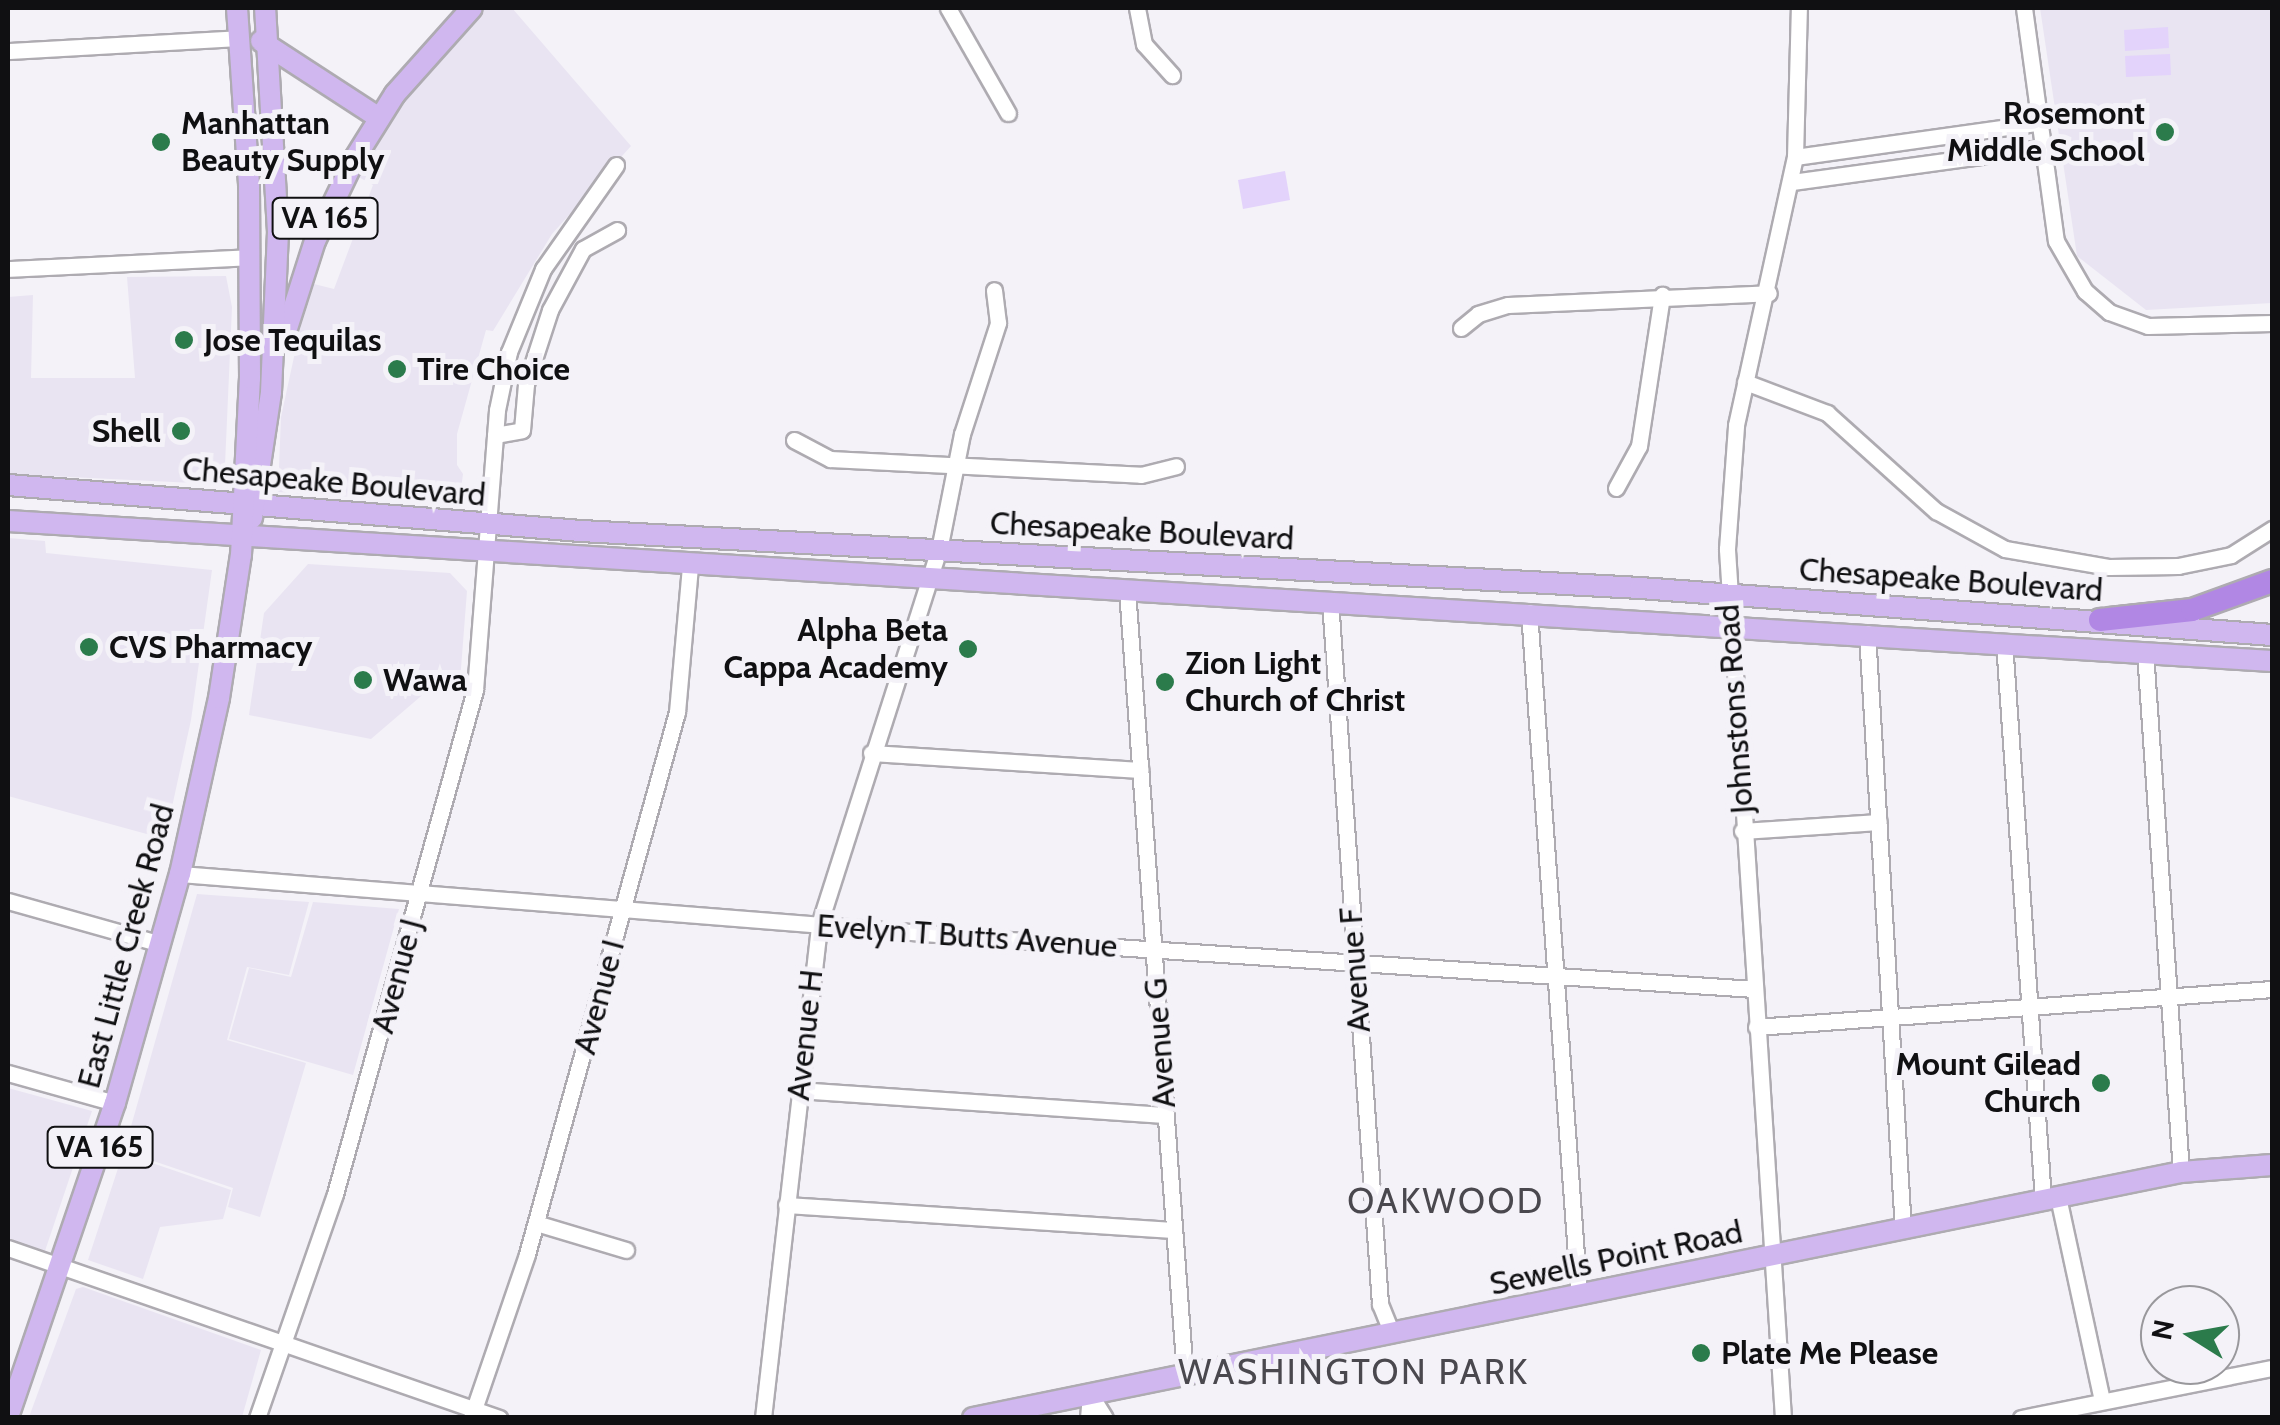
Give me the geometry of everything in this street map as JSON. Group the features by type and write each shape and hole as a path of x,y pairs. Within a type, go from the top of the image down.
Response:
{"highway":[{"path":"2100,620 2192,610 2272,581"}],"main road":[{"name":"East Little Creek Road","path":"237,8 251,257 248,507"},
{"name":"VA 165","path":"271,392 315,241 378,118 420,63 472,8"},
{"name":"East Little Creek Road","path":"8,1412 115,1103 180,874 210,744 242,538 271,392 278,186 269,10"},
{"path":"240,38 269,10"},
{"path":"240,38 268,43 378,118"},
{"path":"336,89 380,92 420,63"},
{"name":"Chesapeake Boulevard","path":"8,485 487,524 1727,593 2272,636"},
{"name":"Chesapeake Boulevard","path":"8,521 690,567 1529,612 2272,661"},
{"name":"Sewells Point Road","path":"973,1418 2181,1172 2272,1165"}],"street":[{"path":"948,8 1008,112"},
{"path":"1137,8 1144,44 1172,75"},
{"name":"Johnstons Road","path":"1783,1418 1727,593 1732,451 1796,157 1798,8"},
{"path":"2024,8 2036,123 2056,241 2072,276 2099,305 2148,326 2272,323"},
{"path":"8,50 240,38"},
{"path":"1796,157 2036,123"},
{"path":"1792,182 2040,148"},
{"name":"Avenue J","path":"258,1418 336,1194 476,690 494,435 509,352 528,297 616,164"},
{"path":"494,435 522,430 526,384 550,310 583,249 617,230"},
{"path":"8,269 251,257"},
{"name":"Avenue H","path":"763,1418 818,925 870,753 939,550 954,466 998,324 994,290"},
{"path":"1461,328 1478,314 1508,306 1662,295 1769,293"},
{"path":"1616,488 1639,446 1662,295"},
{"path":"1745,382 1827,413 1936,512 2005,549 2109,567 2178,566 2230,555 2272,529"},
{"path":"794,440 830,459 1141,475 1176,466"},
{"name":"Avenue I","path":"472,1413 536,1223 677,712 690,567"},
{"name":"Avenue G","path":"1127,590 1185,1376"},
{"name":"Avenue F","path":"1330,602 1381,1319 1392,1334"},
{"path":"1529,612 1579,1296"},
{"path":"1867,633 1903,1230"},
{"path":"2004,642 2029,1008 2050,1199 2102,1400"},
{"path":"2145,652 2181,1172"},
{"path":"870,753 1140,770"},
{"path":"1742,832 1879,822"},
{"name":"Evelyn T Butts Avenue","path":"180,874 1153,950 1754,989"},
{"path":"8,901 161,944"},
{"path":"1756,1027 2272,989"},
{"path":"8,1073 115,1103"},
{"path":"798,1090 1164,1115"},
{"path":"786,1204 1173,1230"},
{"path":"536,1223 626,1250"},
{"path":"8,1248 284,1342 472,1413 499,1418"},
{"path":"2020,1418 2272,1368"},
{"path":"1088,1418 1090,1394"},
{"path":"1090,1394 1105,1418"}],"shaded area":[{"path":"480,8 512,8 631,146 552,234 493,331 486,330 457,434 457,465 463,474 459,504 278,492 281,417 310,283 334,289 373,185 355,175 419,77"},
{"name":"Rosemont Middle School","path":"2040,8 2272,8 2272,303 2146,310 2077,256"},
{"path":"2168,27 2169,48 2125,51 2124,30"},
{"path":"2170,54 2171,75 2126,77 2125,56"},
{"path":"1285,171 1290,200 1243,209 1238,180"},
{"path":"226,276 232,307 225,465 214,484 8,474 8,297 33,295 31,378 135,378 127,277"},
{"path":"8,538 45,541 46,553 212,570 191,720 165,839 8,796"},
{"path":"308,564 450,573 467,591 459,694 427,691 371,739 249,715 264,613"},
{"path":"197,894 309,902 289,975 247,967 227,1040 306,1063 260,1217 228,1207 233,1188 124,1151"},
{"path":"313,902 399,909 353,1075 229,1039 249,968 291,977"},
{"path":"8,1088 92,1111 45,1251 8,1239"},
{"path":"123,1153 231,1190 223,1219 160,1227 143,1279 88,1260"},
{"path":"83,1287 261,1350 242,1417 29,1417 76,1289"}],"place":[{"name":"Rosemont Middle School","path":"2165,132"},
{"name":"Manhattan Beauty Supply","path":"161,142"},
{"name":"Jose Tequilas","path":"184,340"},
{"name":"Tire Choice","path":"397,369"},
{"name":"Shell","path":"181,431"},
{"name":"CVS Pharmacy","path":"89,647"},
{"name":"Alpha Beta Cappa Academy","path":"968,649"},
{"name":"Wawa","path":"363,680"},
{"name":"Zion Light Church of Christ","path":"1165,682"},
{"name":"Mount Gilead Church","path":"2101,1083"},
{"name":"Plate Me Please","path":"1701,1353"}],"district":[{"name":"OAKWOOD","path":"1446,1201"},
{"name":"WASHINGTON PARK","path":"1354,1372"}]}
